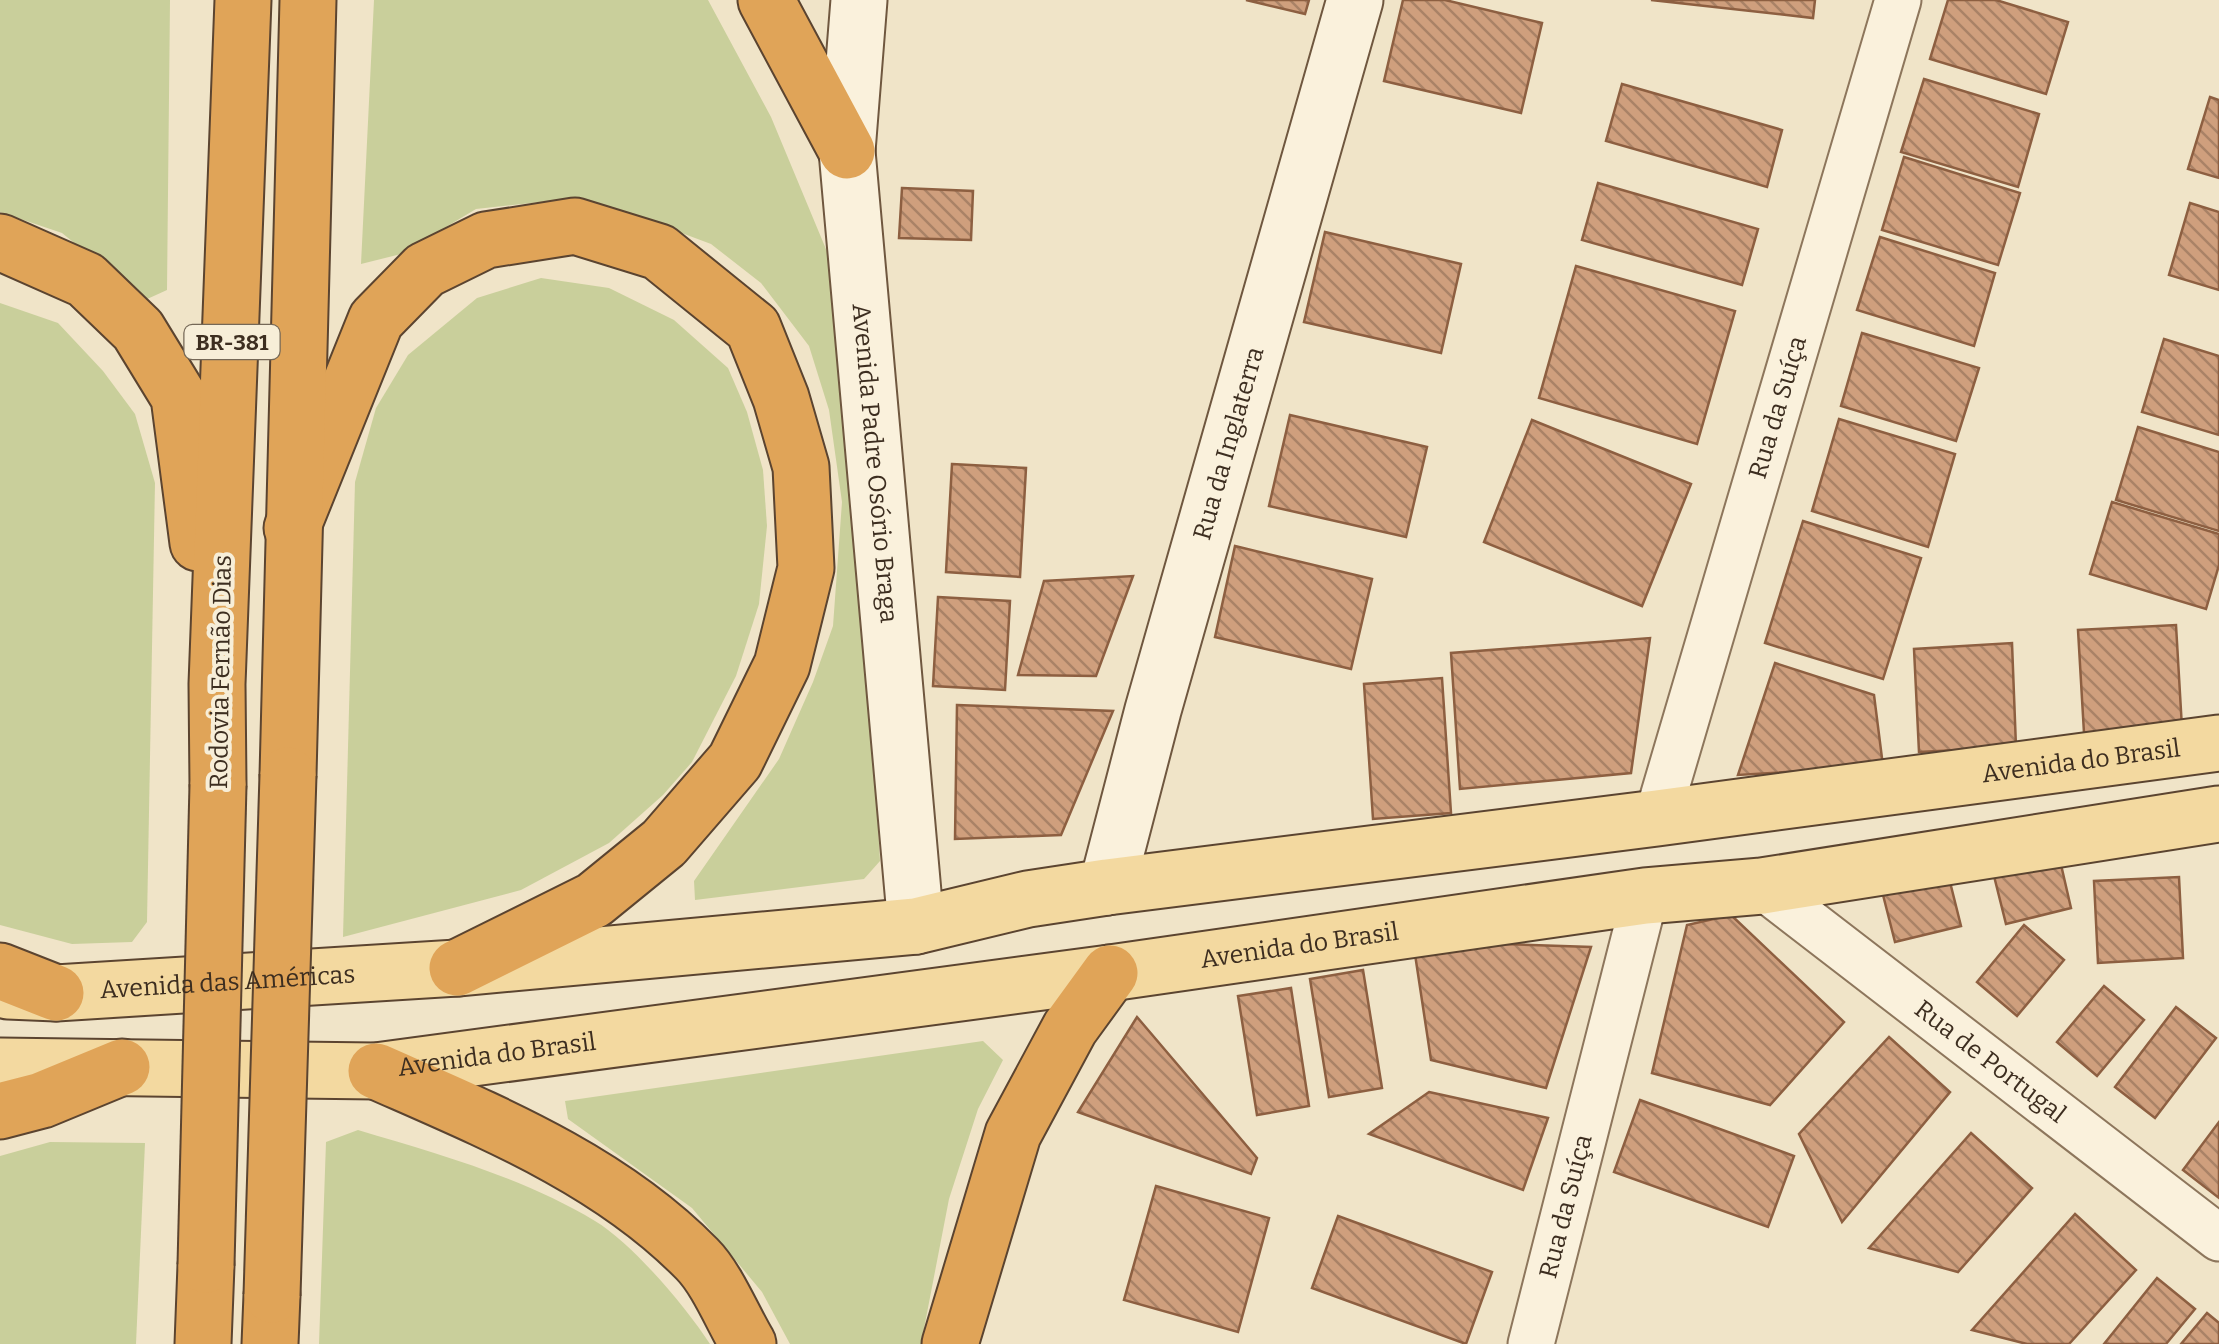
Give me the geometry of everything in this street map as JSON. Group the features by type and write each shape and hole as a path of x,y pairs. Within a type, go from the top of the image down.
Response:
{"highway":[{"name":"BR-381","path":"224,0 234,312"},
{"name":"Rodovia Fernão Dias","path":"203,1315 218,785 217,684 243,0"},
{"name":"BR-381","path":"271,1320 308,0"},
{"path":"766,0 846,151"},
{"path":"292,528 376,320 425,270 486,240 575,226 659,252 754,328 781,398 800,467 806,568 782,665 735,761 664,843 594,900 457,968"},
{"path":"0,242 86,280 138,330 179,397 217,684"},
{"path":"0,971 56,993"},
{"path":"950,1344 1013,1134 1070,1028 1110,973"},
{"path":"0,1111 42,1100 122,1068"},
{"path":"376,1070 481,1117 609,1184 699,1261 748,1344"}],"main road":[{"name":"Avenida do Brasil","path":"457,968 916,926 1028,898 2219,743"},
{"name":"Avenida do Brasil","path":"376,1070 1110,973 1645,896 1762,886 2219,814"},
{"name":"Avenida das Américas","path":"0,991 56,993 457,968"},
{"path":"0,1066 376,1070"}],"street":[{"name":"Avenida Padre Osório Braga","path":"859,0 846,151 916,926"},
{"name":"Rua da Inglaterra","path":"1107,887 1153,710 1355,0"},
{"name":"Rua da Suíça","path":"1658,818 1898,0"},
{"name":"Rua de Portugal","path":"1762,886 2219,1238"},
{"name":"Rua da Suíça","path":"1531,1344 1645,896"}],"green space":[{"path":"0,0 170,0 167,290 145,300 62,233 0,212"},
{"path":"374,0 708,0 771,117 848,302 880,861 864,879 695,900 694,881 779,759 833,626 842,502 829,410 809,346 761,283 711,244 639,217 569,199 476,209 401,254 361,264"},
{"path":"541,278 609,288 674,320 728,368 747,412 763,470 767,526 759,604 736,676 692,762 663,795 609,843 521,890 343,937 355,482 376,408 408,355 477,298"},
{"path":"0,303 58,323 103,371 135,414 155,483 147,922 132,942 72,944 0,925"},
{"path":"983,1041 1003,1060 978,1109 949,1199 921,1344 790,1344 762,1292 692,1208 568,1119 565,1101"},
{"path":"358,1130 509,1179 595,1221 658,1277 710,1344 319,1344 326,1142"},
{"path":"50,1142 145,1143 136,1344 0,1344 0,1156"}],"building":[{"path":"1246,0 1309,0 1305,14"},
{"path":"1403,0 1445,0 1542,23 1521,113 1384,81"},
{"path":"1651,0 1815,0 1813,18"},
{"path":"1948,0 1996,0 2068,22 2046,94 1930,59"},
{"path":"1924,79 2039,114 2018,187 1901,152"},
{"path":"1622,84 1782,130 1767,187 1606,141"},
{"path":"2210,97 2219,100 2219,178 2188,169"},
{"path":"1904,157 2020,193 1998,265 1882,230"},
{"path":"1598,183 1758,229 1742,285 1582,240"},
{"path":"902,188 973,191 971,240 899,238"},
{"path":"2190,203 2219,212 2219,290 2169,275"},
{"path":"1325,232 1461,264 1441,353 1304,322"},
{"path":"1880,237 1995,273 1974,346 1857,310"},
{"path":"1576,266 1735,311 1697,444 1539,398"},
{"path":"1862,333 1979,368 1956,441 1841,406"},
{"path":"2164,339 2219,356 2219,435 2142,412"},
{"path":"1290,415 1427,447 1406,537 1269,506"},
{"path":"1839,419 1955,454 1928,547 1812,511"},
{"path":"1532,420 1691,484 1642,606 1484,542"},
{"path":"2138,427 2219,452 2219,531 2116,500"},
{"path":"952,464 1026,468 1020,577 946,572"},
{"path":"2112,502 2219,534 2219,565 2206,609 2090,574"},
{"path":"1803,521 1921,558 1883,679 1765,643"},
{"path":"1235,546 1372,579 1351,669 1215,637"},
{"path":"1133,576 1096,676 1018,675 1044,581"},
{"path":"938,597 1010,601 1005,690 933,686"},
{"path":"2176,625 2182,728 2084,733 2078,630"},
{"path":"1650,638 1631,773 1460,789 1451,653"},
{"path":"2012,643 2016,747 1919,752 1914,649"},
{"path":"1775,663 1874,695 1883,766 1738,775"},
{"path":"1442,678 1451,813 1373,819 1364,684"},
{"path":"957,705 1113,711 1061,835 955,839"},
{"path":"2059,856 2071,908 2006,924 1993,872"},
{"path":"1948,874 1961,926 1895,942 1882,891"},
{"path":"2179,877 2183,958 2098,963 2094,881"},
{"path":"1731,915 1844,1022 1770,1105 1652,1073 1687,925"},
{"path":"2024,925 2064,960 2017,1016 1977,982"},
{"path":"1413,941 1591,947 1546,1088 1431,1060"},
{"path":"1363,970 1382,1088 1329,1097 1310,979"},
{"path":"2104,986 2144,1020 2097,1076 2057,1042"},
{"path":"1291,988 1309,1106 1257,1115 1238,996"},
{"path":"2176,1007 2216,1038 2155,1118 2115,1087"},
{"path":"1137,1017 1257,1158 1251,1174 1078,1112"},
{"path":"1889,1037 1950,1092 1842,1222 1799,1134"},
{"path":"1429,1092 1548,1118 1523,1190 1369,1134"},
{"path":"1640,1100 1794,1156 1768,1227 1614,1172"},
{"path":"2219,1122 2219,1198 2183,1170"},
{"path":"1971,1133 2032,1188 1958,1272 1869,1248"},
{"path":"1156,1186 1269,1218 1238,1332 1124,1300"},
{"path":"2075,1214 2136,1270 2069,1344 2027,1344 1972,1330"},
{"path":"1338,1216 1492,1272 1466,1344 1312,1288"},
{"path":"2157,1278 2195,1309 2166,1344 2104,1344"},
{"path":"2207,1313 2219,1323 2219,1344 2181,1344"}]}
